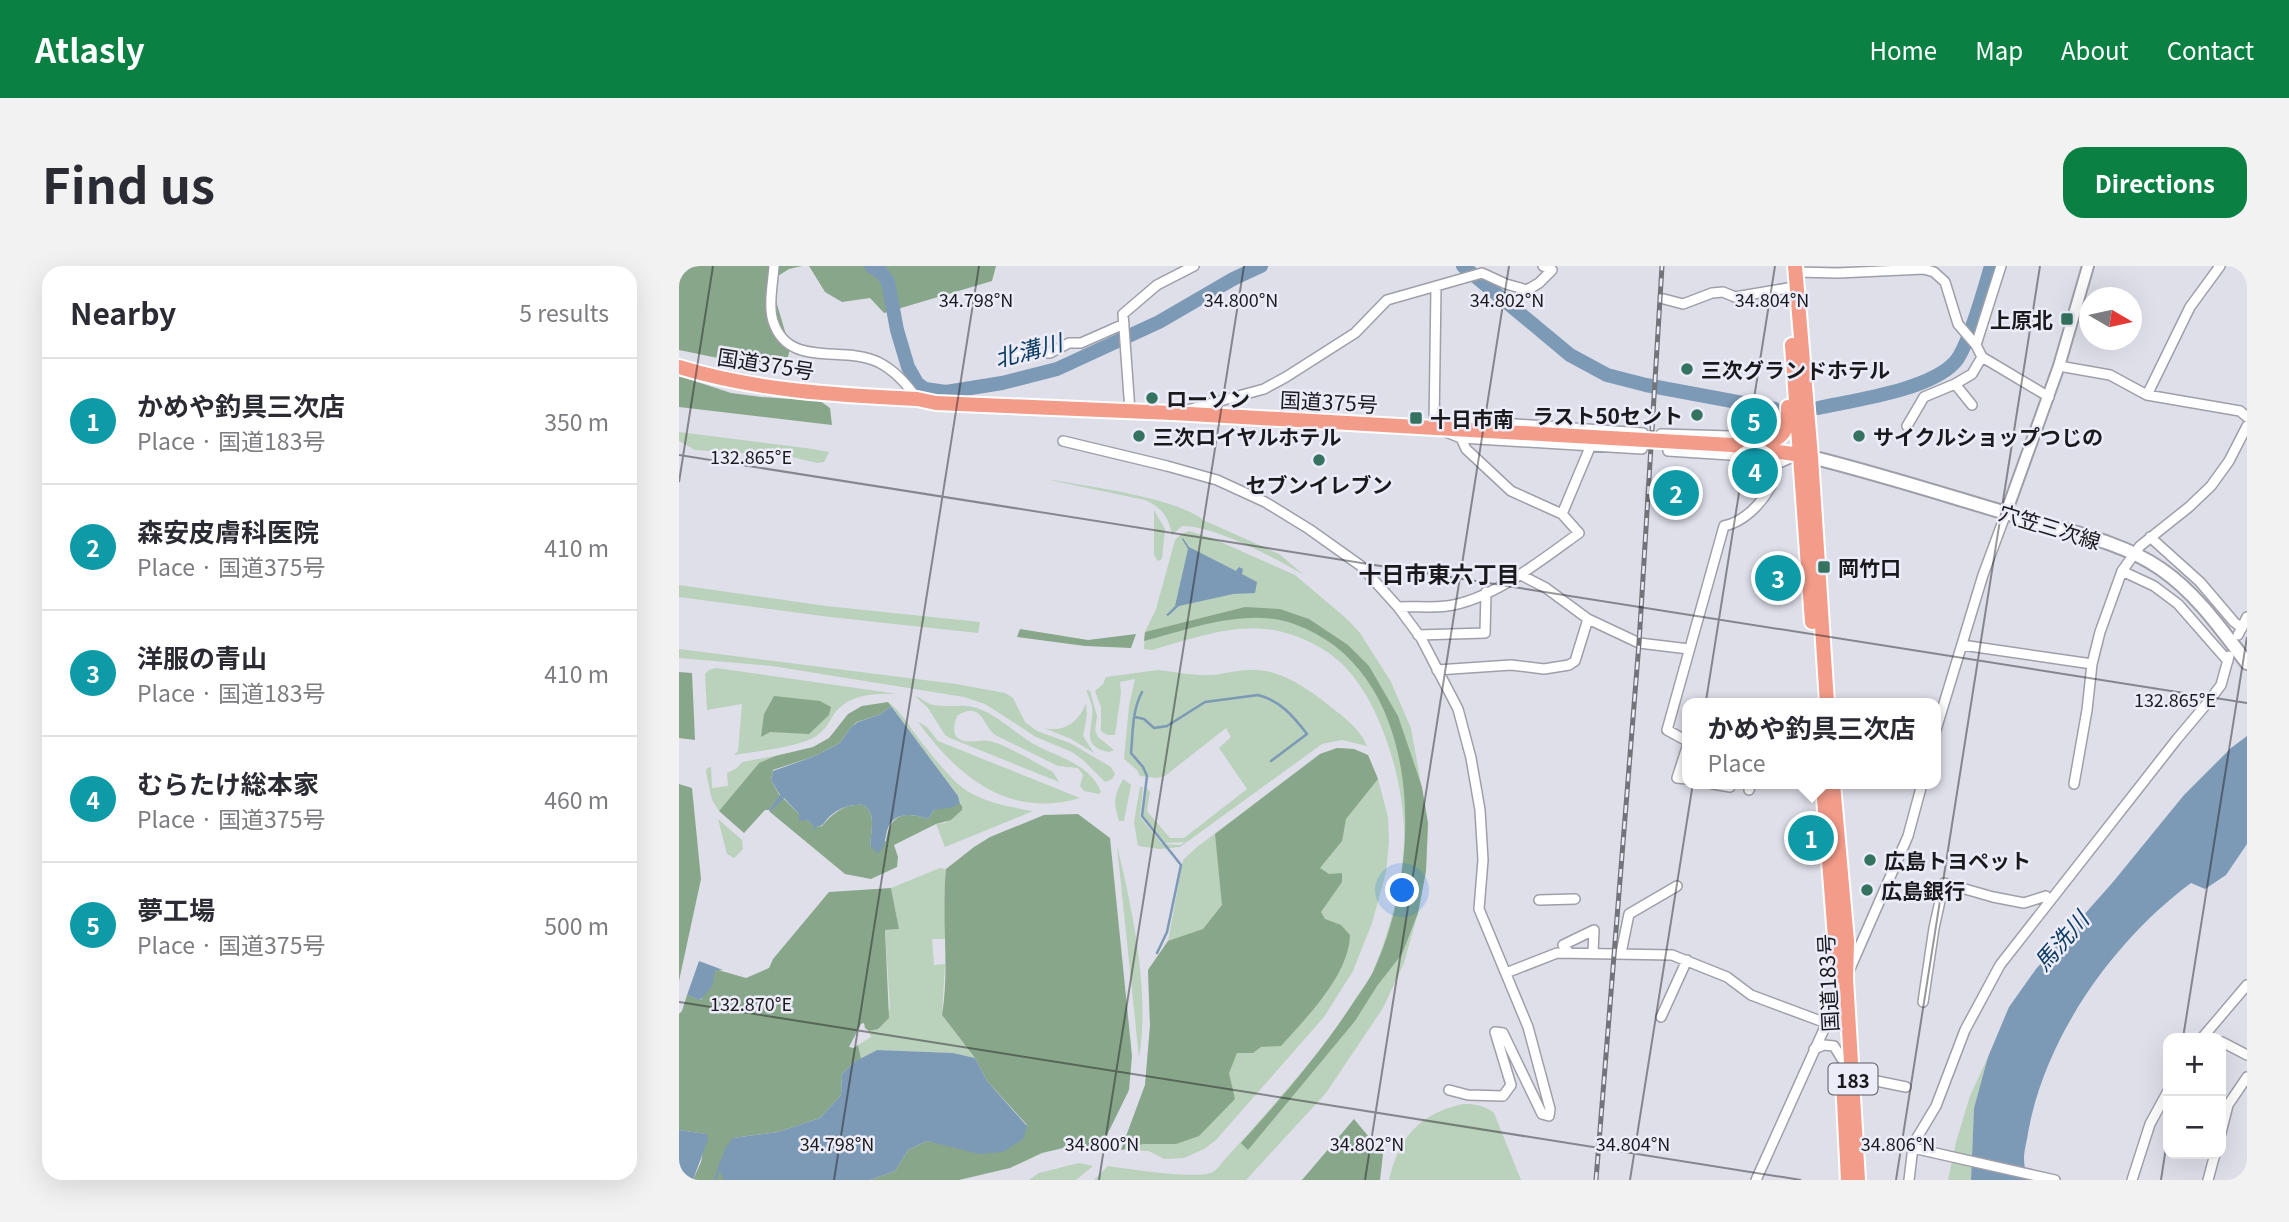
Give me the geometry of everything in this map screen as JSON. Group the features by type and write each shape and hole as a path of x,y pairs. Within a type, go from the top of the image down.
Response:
{"highway":[{"path":"1792,268 1788,288 1794,372 1806,455 1817,698"},
{"path":"1792,268 1827,698"},
{"name":"国道375号","path":"679,368 778,390 917,399 936,403 1434,427 1761,447 1806,455"},
{"path":"1761,447 1780,437 1789,422 1788,400 1794,372"},
{"name":"国道183号","path":"1823,789 1839,999 1848,1180"},
{"name":"国道183号","path":"1833,789 1846,932 1846,979 1858,1180"}],"main road":[{"name":"穴笠三次線","path":"1806,455 2105,543 2132,554 2162,569 2195,596 2247,663"}],"street":[{"path":"773,266 772,319 779,334 793,347 804,352 852,355 876,360 899,378 917,399"},
{"path":"1130,411 1123,314 1157,285 1194,266"},
{"path":"1173,413 1264,389 1355,332 1387,300 1482,273 1527,290 1552,270 1543,266"},
{"path":"1976,345 2001,266"},
{"path":"1941,713 1983,575 2049,397 2088,266"},
{"path":"2147,395 2190,307 2221,266"},
{"path":"1792,268 1838,273 1924,269 1934,272 1945,282 1958,324 1976,345 1982,357 2049,397"},
{"path":"1434,427 1436,287"},
{"path":"1664,299 1683,304 1712,293 1723,292 1735,297 1788,288"},
{"path":"1016,353 1049,353 1069,343 1081,343 1124,324"},
{"path":"1907,426 1924,397 1972,374 1982,357"},
{"path":"2059,366 2110,375 2147,395 2244,414 2247,403"},
{"path":"1955,384 1972,405"},
{"path":"1788,411 1773,431 1768,433 1730,436 1665,434 1668,451 1730,455 1777,464 1806,455"},
{"path":"1434,427 1459,420 1643,433"},
{"path":"2074,784 2092,664 2100,632 2122,571 2132,554 2211,486 2229,461 2247,426"},
{"path":"1434,427 1461,438 1642,449"},
{"path":"1398,607 1449,606 1486,592 1521,575 1579,533 1562,514 1511,491 1467,449 1461,438"},
{"path":"1063,441 1217,480 1265,502 1361,566 1398,607 1418,635 1458,709 1471,758 1480,810 1483,860 1479,909 1528,1027 1550,1109 1549,1116 1542,1114 1503,1033 1495,1032 1511,1085 1503,1096 1468,1095 1449,1090"},
{"path":"1562,514 1591,445"},
{"path":"1682,738 1667,730 1724,526 1746,517 1772,485 1777,464"},
{"path":"2151,537 2200,582 2240,631 2247,617"},
{"path":"1909,1180 1913,1147 1935,1106 1965,1030 2000,965 2221,685 2228,659 2178,604 2154,586 2122,571"},
{"path":"1521,575 1546,588 1588,619 1639,643 1689,649"},
{"path":"1418,635 1485,633 1486,592"},
{"path":"1437,670 1511,665 1544,669 1569,665 1575,661 1588,619"},
{"path":"1962,645 2092,664"},
{"path":"1682,762 1677,778 1682,778"},
{"path":"1756,1180 1839,999 1908,836 1920,789"},
{"path":"1923,1002 1944,883 2024,903 2046,896"},
{"path":"1621,953 1629,914 1677,886"},
{"path":"1539,900 1575,899"},
{"path":"1569,953 1563,945 1594,930 1594,953"},
{"path":"1846,932 1854,938 1864,938"},
{"path":"1506,973 1557,953 1672,955 1727,977 1751,995 1826,1023"},
{"path":"1661,1017 1687,960"},
{"path":"2206,1033 2247,985"},
{"path":"2226,1044 2247,1055"},
{"path":"1814,1049 1824,1045 1834,1046 1842,1059"},
{"path":"1852,1076 1906,1087"},
{"path":"2226,1113 2228,1105 2247,1077"},
{"path":"2132,1180 2150,1124 2165,1096"},
{"path":"1913,1147 2055,1180"},
{"path":"2208,1180 2214,1159"}],"green space":[{"path":"679,266 802,266 789,269 770,281 790,348 788,357 747,364 679,350"},
{"path":"809,266 996,266 992,281 884,313 870,298 842,302 825,292"},
{"path":"679,376 731,393 820,401 830,408 832,425 679,407"},
{"path":"679,432 829,452 824,462 817,463 788,456 695,450 679,441"},
{"path":"1045,479 1173,505 1279,554 1304,575 1262,552 1211,531 1182,526 1172,535 1164,514 1145,500"},
{"path":"1154,510 1165,529 1162,559 1158,561 1154,555"},
{"path":"1189,531 1214,539 1295,575 1360,633 1390,680 1411,728 1428,823 1426,871 1404,963 1383,1008 1326,1093 1246,1180 1094,1180 1108,1166 1193,1175 1217,1169 1311,1061 1368,980 1385,939 1400,877 1404,823 1396,771 1388,744 1365,694 1351,673 1334,657 1293,635 1252,628 1223,631 1152,650 1144,649 1145,632 1156,609 1175,540"},
{"path":"679,585 826,606 980,622 978,633 830,617 679,597"},
{"path":"1245,607 1280,609 1309,619 1348,645 1369,666 1398,716 1422,787 1428,823 1426,871 1418,913 1402,954 1355,1021 1248,1150 1241,1143 1323,1046 1373,972 1390,929 1401,880 1405,828 1402,776 1390,727 1369,683 1337,648 1294,624 1257,618 1199,626 1144,641 1145,632"},
{"path":"1020,629 1088,640 1136,634 1131,648 1085,646 1017,637"},
{"path":"679,649 956,684 1005,693 1013,698 1025,722 1037,731 1070,743 1111,767 1115,774 1105,782 1072,752 1036,737 985,704 964,697 772,666 679,658"},
{"path":"716,668 898,694 863,696 847,702 834,714 820,734 805,741 734,755 738,751 742,704 707,710 705,674"},
{"path":"1158,670 1206,675 1249,670 1276,674 1305,688 1336,711 1356,729 1367,746 1342,740 1322,744 1180,847 1160,849 1138,846 1134,822 1140,787 1143,787 1140,817 1162,844 1180,845 1185,842 1165,843 1143,816 1147,788 1150,792 1147,811 1170,838 1184,838 1247,789 1219,748 1231,737 1226,728 1165,776 1140,776 1124,759 1129,706 1135,679 1120,682 1115,735 1107,735 1101,731 1101,707 1095,691 1106,677"},
{"path":"679,672 692,673 695,740 679,738"},
{"path":"1086,690 1090,691 1097,716 1095,730 1098,737 1114,750 1109,752 1099,749 1091,740 1092,707"},
{"path":"774,696 820,701 831,707 829,715 809,734 770,732 761,737 764,714"},
{"path":"915,696 934,705 966,706 984,711 1032,743 1081,767 1096,782 1101,792 1099,794 1084,791 1080,786 1083,775 1078,768 1058,766 995,735 976,712 965,712 957,716 954,729 958,738 968,742 989,741 1003,746 1053,772 1059,782 950,738 945,735 928,708"},
{"path":"888,702 965,790 993,802 1033,811 945,847 936,824 945,823 962,806 958,796"},
{"path":"888,702 891,706 881,714 857,722 851,727 840,743 815,756 773,770 771,780 780,796 744,833 719,811 759,763 775,756 813,747 829,738 848,714 862,706"},
{"path":"1086,703 1083,736 1094,753 1071,739 1044,728 1058,729 1070,724 1079,716"},
{"path":"918,722 927,727 938,741 1080,798 1054,803 1030,803 1008,798 968,776 950,760"},
{"path":"1337,748 1354,749 1368,755 1378,779 1388,817 1386,872 1372,923 1353,971 1324,1017 1216,1140 1184,1158 1164,1159 1149,1151 1121,1150 1145,1085 1150,1026 1148,970 1168,941 1183,860 1320,754"},
{"path":"1337,748 1354,749 1368,755 1378,779 1346,819 1342,841 1320,868 1329,874 1342,873 1342,882 1321,912 1325,919 1341,925 1350,935 1348,950 1335,980 1314,1009 1281,1046 1261,1047 1253,1053 1237,1053 1229,1073 1235,1099 1199,1136 1176,1144 1143,1144 1121,1150 1145,1085 1150,1026 1148,970 1168,941 1203,929 1222,905 1215,834 1320,754"},
{"path":"775,756 759,763 719,811 712,800 707,768 711,767 712,788 728,786 727,773 742,762"},
{"path":"1123,779 1131,785 1124,821 1119,821 1115,799"},
{"path":"679,784 692,788 701,879 679,981"},
{"path":"783,798 816,827 822,826 846,807 864,805 872,819 871,847 886,841 891,825 899,817 912,815 928,819 934,810 960,803 962,810 951,820 936,824 894,845 898,857 897,867 871,879 845,874 770,812"},
{"path":"1078,814 1110,838 1132,1056 1129,1090 1103,1149 1072,1146 1042,1153 1010,1168 959,1180 870,1180 895,1171 908,1150 927,1141 947,1145 1027,1125 987,1081 975,1058 942,1015 946,869 990,837 1044,815"},
{"path":"718,819 742,840 743,849 734,858 727,854"},
{"path":"1117,846 1129,897 1141,979 1142,1033 1139,1058"},
{"path":"940,868 946,869 946,939 932,939 934,965 945,964 942,1015 975,1058 953,1053 877,1050 861,1059 858,1045 871,1037 869,1031 878,1029 890,1008 885,930 899,929 891,888"},
{"path":"891,888 899,929 885,930 889,1018 878,1029 869,1031 864,1023 861,1024 849,1047 858,1045 861,1059 842,1074 841,1095 820,1118 778,1132 733,1138 726,1180 693,1180 701,1162 706,1134 679,1130 679,1014 687,995 701,1000 715,969 746,978 769,968 773,959 829,892"},
{"path":"1988,1057 1974,1108 1971,1180 1948,1180 1970,1096"},
{"path":"1463,1104 1479,1105 1494,1113 1521,1180 1389,1180 1399,1151 1413,1130 1434,1114"},
{"path":"1354,1119 1383,1154 1380,1180 1302,1180"},
{"path":"1079,1163 1093,1166 1076,1180 1029,1180 1039,1173"}],"water":[{"path":"1183,538 1189,547 1236,571 1239,567 1243,569 1242,574 1257,582 1255,593 1233,594 1179,606 1166,615 1175,606 1188,549"},
{"path":"891,706 958,796 960,803 934,810 928,819 905,815 895,819 888,828 884,845 878,853 871,847 872,819 864,805 838,810 815,830 807,820 799,821 799,814 784,798 770,812 780,795 771,780 773,771 815,756 840,743 851,727 881,714"},
{"path":"2247,736 2247,844 2226,875 2205,889 2191,883 2162,906 2110,962 2087,994 2066,1027 2037,1097 2024,1152 2027,1180 1971,1180 1974,1108 1988,1057 2009,1007 2036,969 2113,882 2184,795 2231,748"},
{"path":"699,961 723,970 715,970 712,987 700,1000 687,995"},
{"path":"877,1050 953,1053 975,1058 987,1081 1027,1126 1023,1139 1003,1152 979,1154 927,1141 908,1150 895,1171 870,1180 724,1180 718,1167 733,1138 778,1132 820,1118 841,1095 842,1074 854,1062"},
{"path":"679,1130 707,1134 708,1139 693,1180 679,1180"}],"waterway":[{"name":"北溝川","path":"871,266 882,273 888,282 897,330 908,367 917,383 925,389 946,392 1002,383 1057,369 1159,322 1261,266"},
{"name":"北溝川","path":"1463,266 1570,355 1607,375 1775,409"},
{"name":"北溝川","path":"1818,408 1891,393 1943,372 1955,362 1965,344 1991,266"},
{"path":"1142,692 1135,714 1131,753 1147,776 1142,816 1181,865 1167,932 1157,953"},
{"path":"1135,717 1144,719 1154,728 1167,726 1205,702 1258,695 1280,705 1307,734 1271,761"},
{"path":"715,1180 719,1169"}],"railway":[{"path":"1596,1180 1639,643 1662,266"}],"place":[{"name":"上原北","path":"2067,319"},
{"name":"三次グランドホテル","path":"1687,369"},
{"name":"ローソン","path":"1152,398"},
{"name":"ラスト50セント","path":"1697,415"},
{"name":"十日市南","path":"1416,418"},
{"name":"夢工場","path":"1754,421"},
{"name":"三次ロイヤルホテル","path":"1139,436"},
{"name":"サイクルショップつじの","path":"1859,436"},
{"name":"セブンイレブン","path":"1319,460"},
{"name":"むらたけ総本家","path":"1755,471"},
{"name":"森安皮膚科医院","path":"1676,493"},
{"name":"岡竹口","path":"1824,567"},
{"name":"洋服の青山","path":"1778,578"},
{"name":"かめや釣具三次店","path":"1811,838"},
{"name":"広島トヨペット","path":"1870,860"},
{"name":"広島銀行","path":"1867,890"}],"district":[{"name":"十日市東六丁目","path":"1439,573"}],"water label":[{"name":"馬洗川","path":"2060,940"}]}
